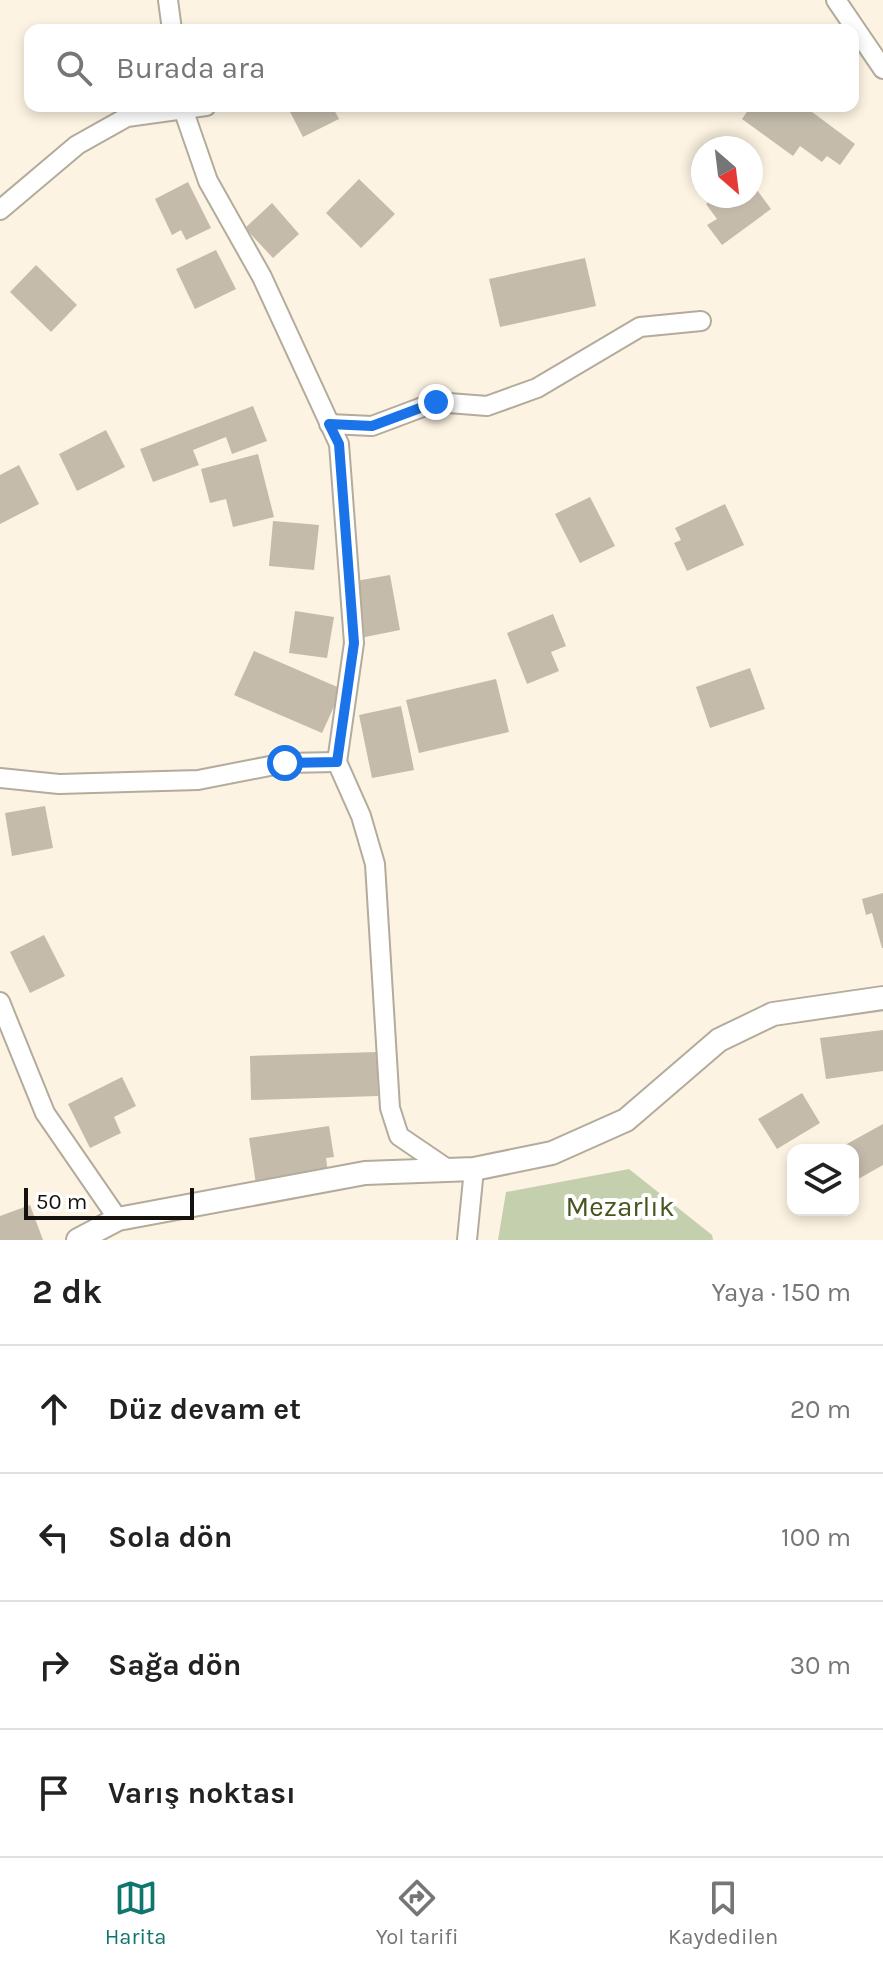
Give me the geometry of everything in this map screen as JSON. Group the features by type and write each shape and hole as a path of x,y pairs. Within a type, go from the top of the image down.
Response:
{"street":[{"path":"168,0 171,24"},
{"path":"836,0 852,24"},
{"path":"859,34 883,69"},
{"path":"0,210 77,145 127,117 154,112"},
{"path":"184,112 208,181 262,277 339,444 354,643 337,762 361,816 375,864 390,1108 399,1136 449,1170"},
{"path":"329,424 372,426 436,402 487,406 537,388 640,327 701,321"},
{"path":"0,778 59,784 198,780 285,763 337,762"},
{"path":"78,1240 118,1219 365,1173 474,1169 552,1153 626,1120 719,1040 773,1014 883,998"},
{"path":"0,1002 45,1113 118,1219"},
{"path":"467,1240 474,1169"}],"green space":[{"name":"Mezarlık","path":"629,1169 712,1235 713,1240 498,1240 506,1192"}],"building":[{"path":"290,112 335,112 339,119 303,137"},
{"path":"747,112 812,112 855,144 840,165 827,156 822,162 800,146 793,156 742,119"},
{"path":"359,179 395,214 361,248 326,213"},
{"path":"188,182 211,228 186,240 181,230 172,235 155,199"},
{"path":"763,198 771,209 722,245 707,225 717,219 709,208 763,208"},
{"path":"272,203 299,234 273,258 245,228"},
{"path":"216,250 236,289 195,309 176,269"},
{"path":"585,258 596,306 500,327 489,279"},
{"path":"36,265 77,305 51,332 10,292"},
{"path":"253,406 267,441 232,454 226,437 193,450 199,465 153,482 140,449"},
{"path":"106,430 125,467 77,491 59,454"},
{"path":"258,454 274,517 233,527 226,499 210,503 201,469"},
{"path":"19,465 39,504 0,524 0,475"},
{"path":"590,497 615,546 580,563 555,514"},
{"path":"725,504 744,545 687,571 674,543 681,540 675,528"},
{"path":"273,521 319,525 314,570 269,566"},
{"path":"390,575 400,630 360,638 350,582"},
{"path":"295,611 334,617 327,658 289,653"},
{"path":"553,614 566,646 551,652 559,671 527,684 507,633"},
{"path":"254,651 342,689 322,733 234,695"},
{"path":"750,668 765,709 710,728 696,687"},
{"path":"496,679 509,732 419,753 406,700"},
{"path":"401,706 414,770 372,778 359,715"},
{"path":"45,806 53,848 12,856 5,813"},
{"path":"883,893 882,948 872,913 866,915 862,899"},
{"path":"44,935 65,976 30,993 10,952"},
{"path":"883,1030 883,1071 826,1079 820,1038"},
{"path":"377,1052 378,1096 251,1100 250,1056"},
{"path":"122,1077 136,1106 114,1117 121,1133 90,1148 68,1104"},
{"path":"802,1093 820,1123 777,1149 758,1119"},
{"path":"883,1124 883,1165 859,1179 859,1144 847,1144"},
{"path":"329,1126 334,1157 326,1158 328,1173 256,1184 249,1138"},
{"path":"30,1205 43,1240 0,1240 0,1216"}],"route":[{"path":"285,763 337,762 354,643 339,444 329,424 372,426 436,402"}]}
